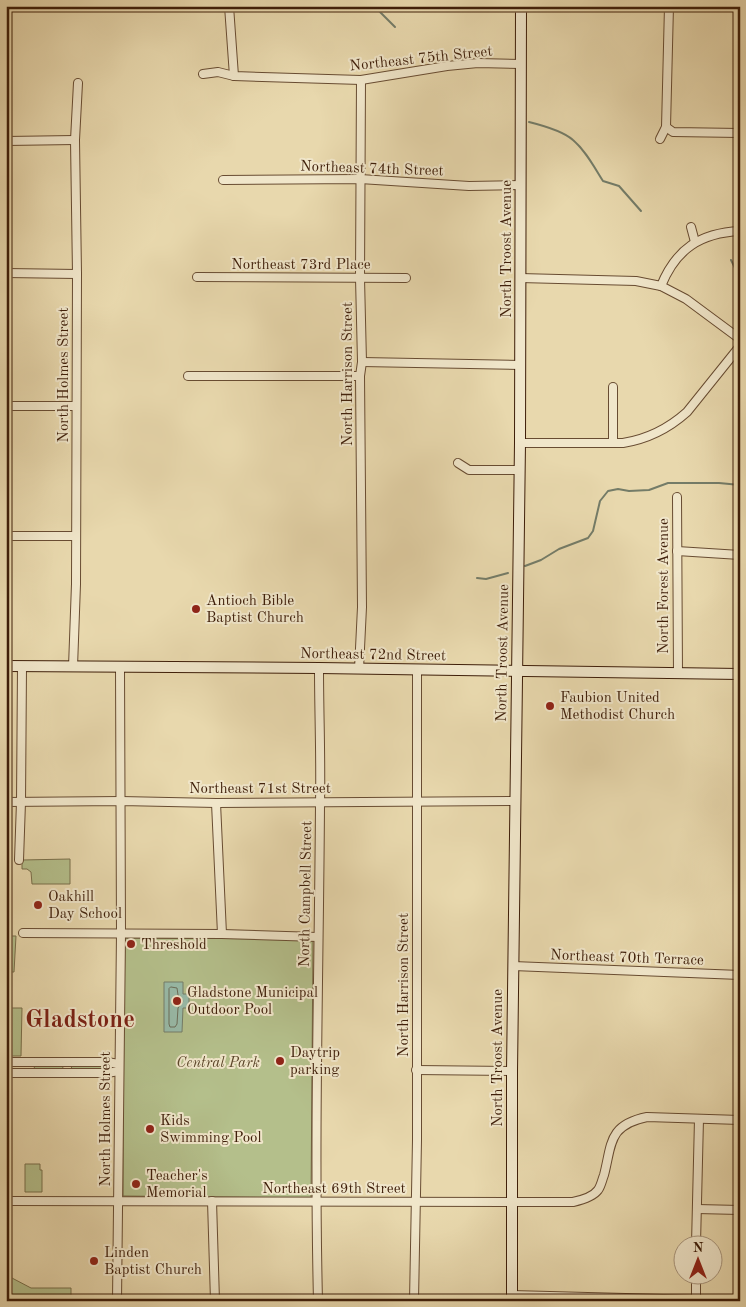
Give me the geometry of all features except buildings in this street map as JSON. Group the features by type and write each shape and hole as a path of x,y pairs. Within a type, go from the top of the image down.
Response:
{"street":[{"path":"203,74 218,72 234,76 228,6"},
{"name":"North Troost Avenue","path":"512,1298 514,801 521,365 521,6"},
{"path":"660,139 666,127 669,6"},
{"name":"Northeast 75th Street","path":"234,76 361,80 478,63 521,64"},
{"name":"North Harrison Street","path":"358,669 362,607 360,376 362,362 360,278 361,80"},
{"name":"North Holmes Street","path":"73,667 76,584 77,274 75,140 78,83"},
{"path":"666,127 673,132 740,133"},
{"path":"6,141 75,140"},
{"name":"Northeast 74th Street","path":"223,180 360,179 469,186 520,185"},
{"path":"691,227 695,242"},
{"path":"661,286 664,277 677,258 695,242 717,234 740,232"},
{"path":"6,273 77,274"},
{"name":"Northeast 73rd Place","path":"197,277 406,278"},
{"path":"520,278 636,281 661,286 686,298 740,339"},
{"path":"520,443 628,442 664,430 696,402 740,346"},
{"path":"362,362 521,365"},
{"path":"188,376 360,376"},
{"path":"612,443 613,387"},
{"path":"6,406 76,406"},
{"path":"458,463 469,470 520,470"},
{"name":"North Forest Avenue","path":"677,497 678,674"},
{"path":"6,536 76,536"},
{"path":"677,551 740,555"},
{"name":"Northeast 72nd Street","path":"6,666 517,670 740,674"},
{"path":"19,860 22,667"},
{"name":"North Holmes Street","path":"117,1301 121,933 120,667"},
{"name":"North Campbell Street","path":"318,1301 316,1202 320,802 319,668"},
{"name":"North Harrison Street","path":"414,1301 417,1140 417,670"},
{"name":"Northeast 71st Street","path":"6,802 514,801"},
{"path":"216,803 222,934"},
{"path":"23,933 318,936"},
{"name":"Northeast 70th Terrace","path":"513,966 740,975"},
{"path":"6,1062 107,1062 119,1068"},
{"path":"6,1073 107,1073 119,1068"},
{"path":"416,1070 512,1071"},
{"name":"Northeast 69th Street","path":"6,1201 574,1202 596,1192 602,1180 610,1145 620,1128 632,1121 647,1117 698,1119"},
{"path":"696,1234 698,1119 740,1120"},
{"path":"212,1201 215,1301"},
{"path":"697,1209 740,1210"},
{"path":"696,1284 696,1300"},
{"path":"512,1298 739,1301"}],"green space":[{"path":"70,859 70,884 32,884 31,872 27,869 22,869 22,860"},
{"path":"6,936 16,936 14,972 6,972"},
{"name":"Central Park","path":"125,938 313,939 311,1198 123,1196"},
{"path":"6,1008 22,1008 21,1056 6,1056"},
{"path":"35,1065 62,1065 63,1068 36,1070"},
{"path":"106,1065 105,1070 74,1070 71,1067 72,1066"},
{"path":"25,1164 40,1164 40,1170 42,1170 42,1192 25,1192"},
{"path":"6,1273 31,1288 71,1288 71,1301 6,1301"}],"water":[{"name":"Gladstone Municipal Outdoor Pool","path":"164,982 183,982 183,994 189,994 189,1008 183,1008 182,1032 164,1032"}],"waterway":[{"path":"374,6 395,27"},
{"path":"529,122 546,127 573,140 586,154 603,181 619,186 641,211"},
{"path":"731,260 740,274"},
{"path":"525,566 541,560 559,549 588,538 593,531 600,501 608,491 618,489 629,491 649,490 668,483 740,485"},
{"path":"477,578 486,579 508,573"}],"place":[{"name":"Antioch Bible Baptist Church","path":"196,609"},
{"name":"Faubion United Methodist Church","path":"550,706"},
{"name":"Oakhill Day School","path":"38,905"},
{"name":"Threshold","path":"131,944"},
{"name":"Gladstone Municipal Outdoor Pool","path":"177,1001"},
{"name":"Daytrip parking","path":"280,1061"},
{"name":"Kids Swimming Pool","path":"150,1129"},
{"name":"Teacher's Memorial","path":"136,1184"},
{"name":"Linden Baptist Church","path":"94,1261"}],"district":[{"name":"Gladstone","path":"80,1018"}]}
